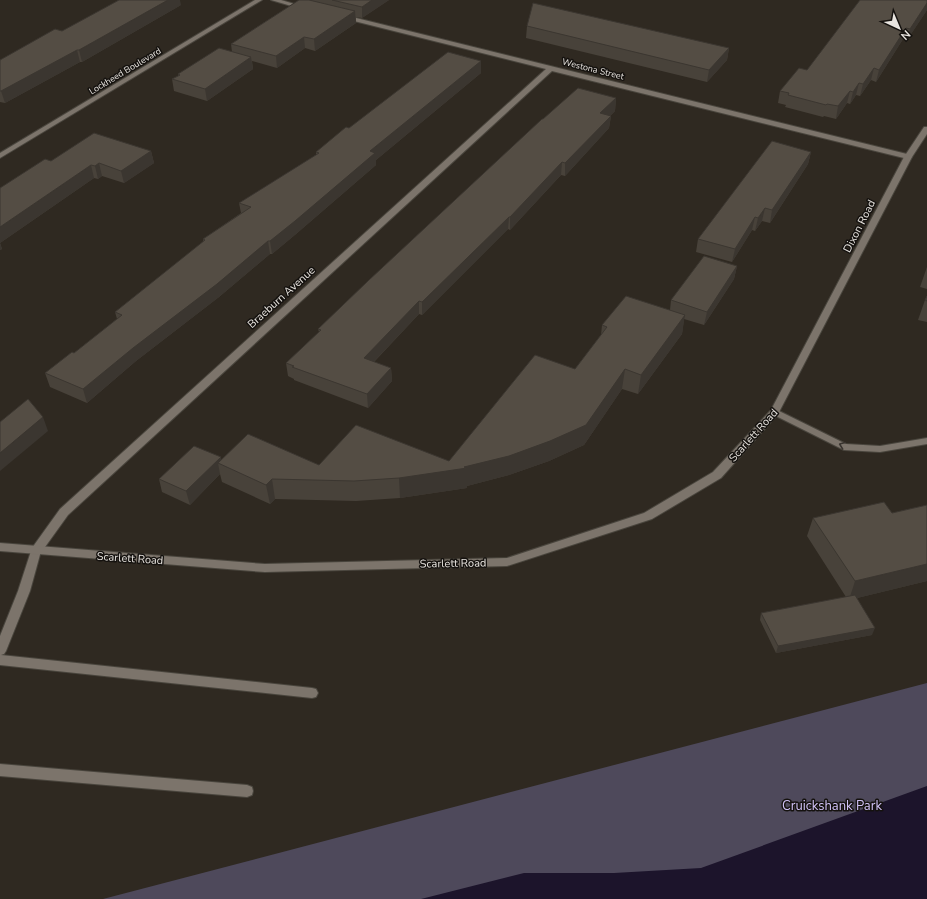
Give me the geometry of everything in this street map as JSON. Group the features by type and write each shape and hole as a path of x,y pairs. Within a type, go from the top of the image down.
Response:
{"street":[{"name":"Lockheed Boulevard","path":"0,156 259,0"},
{"path":"274,0 312,9"},
{"name":"Westona Street","path":"335,15 908,157"},
{"name":"Braeburn Avenue","path":"0,651 24,591 36,551 64,512 551,68"},
{"name":"Dixon Road","path":"816,336 908,157 927,129"},
{"name":"Scarlett Road","path":"0,547 265,568 507,562 648,516 717,475 775,412 816,336"},
{"path":"775,412 844,447 880,449 927,440"},
{"path":"0,660 312,693"},
{"path":"0,770 246,791"}],"green space":[{"name":"Cruickshank Park","path":"927,683 927,899 103,899"}],"shaded area":[{"path":"927,786 927,899 421,899 524,873 614,873 701,868"}],"building":[{"path":"119,0 168,0 79,50 0,91 0,60 55,29 62,31"},
{"path":"299,0 309,0 355,11 314,39 304,37 276,56 231,44"},
{"path":"332,0 372,0 362,7"},
{"path":"860,0 927,0 927,3 910,29 906,28 879,70 874,68 863,84 859,83 853,92 850,91 838,106 826,105 788,95 789,93 780,91 799,68 807,70"},
{"path":"533,3 729,48 709,70 527,26"},
{"path":"219,48 251,57 205,89 172,79 180,75 178,74"},
{"path":"448,52 481,61 370,151 375,153 295,221 268,241 217,284 133,348 83,389 45,373 72,352 74,353 122,315 115,312 205,240 203,239 251,207 239,203 319,153 316,152 346,127 349,128"},
{"path":"578,88 616,98 600,113 611,116 565,163 562,162 510,217 422,302 419,301 364,358 391,368 367,394 292,367 294,366 286,363 321,330 318,329 369,280 542,119"},
{"path":"94,133 151,151 121,171 99,163 95,166 91,165 0,227 0,188 45,159 51,161"},
{"path":"772,141 811,152 772,210 765,208 758,218 755,217 735,249 698,239"},
{"path":"704,256 737,266 707,312 671,300"},
{"path":"626,296 685,315 641,375 625,369 586,425 550,441 509,456 464,467 467,468 399,478 354,481 272,479 266,485 218,463 248,434 319,465 356,425 449,461 535,355 575,369 607,327 602,325"},
{"path":"28,399 43,417 0,453 0,422"},
{"path":"194,446 221,457 186,491 159,479"},
{"path":"884,502 892,513 927,505 927,564 855,581 813,518"},
{"path":"855,595 875,628 778,646 761,613"}]}
